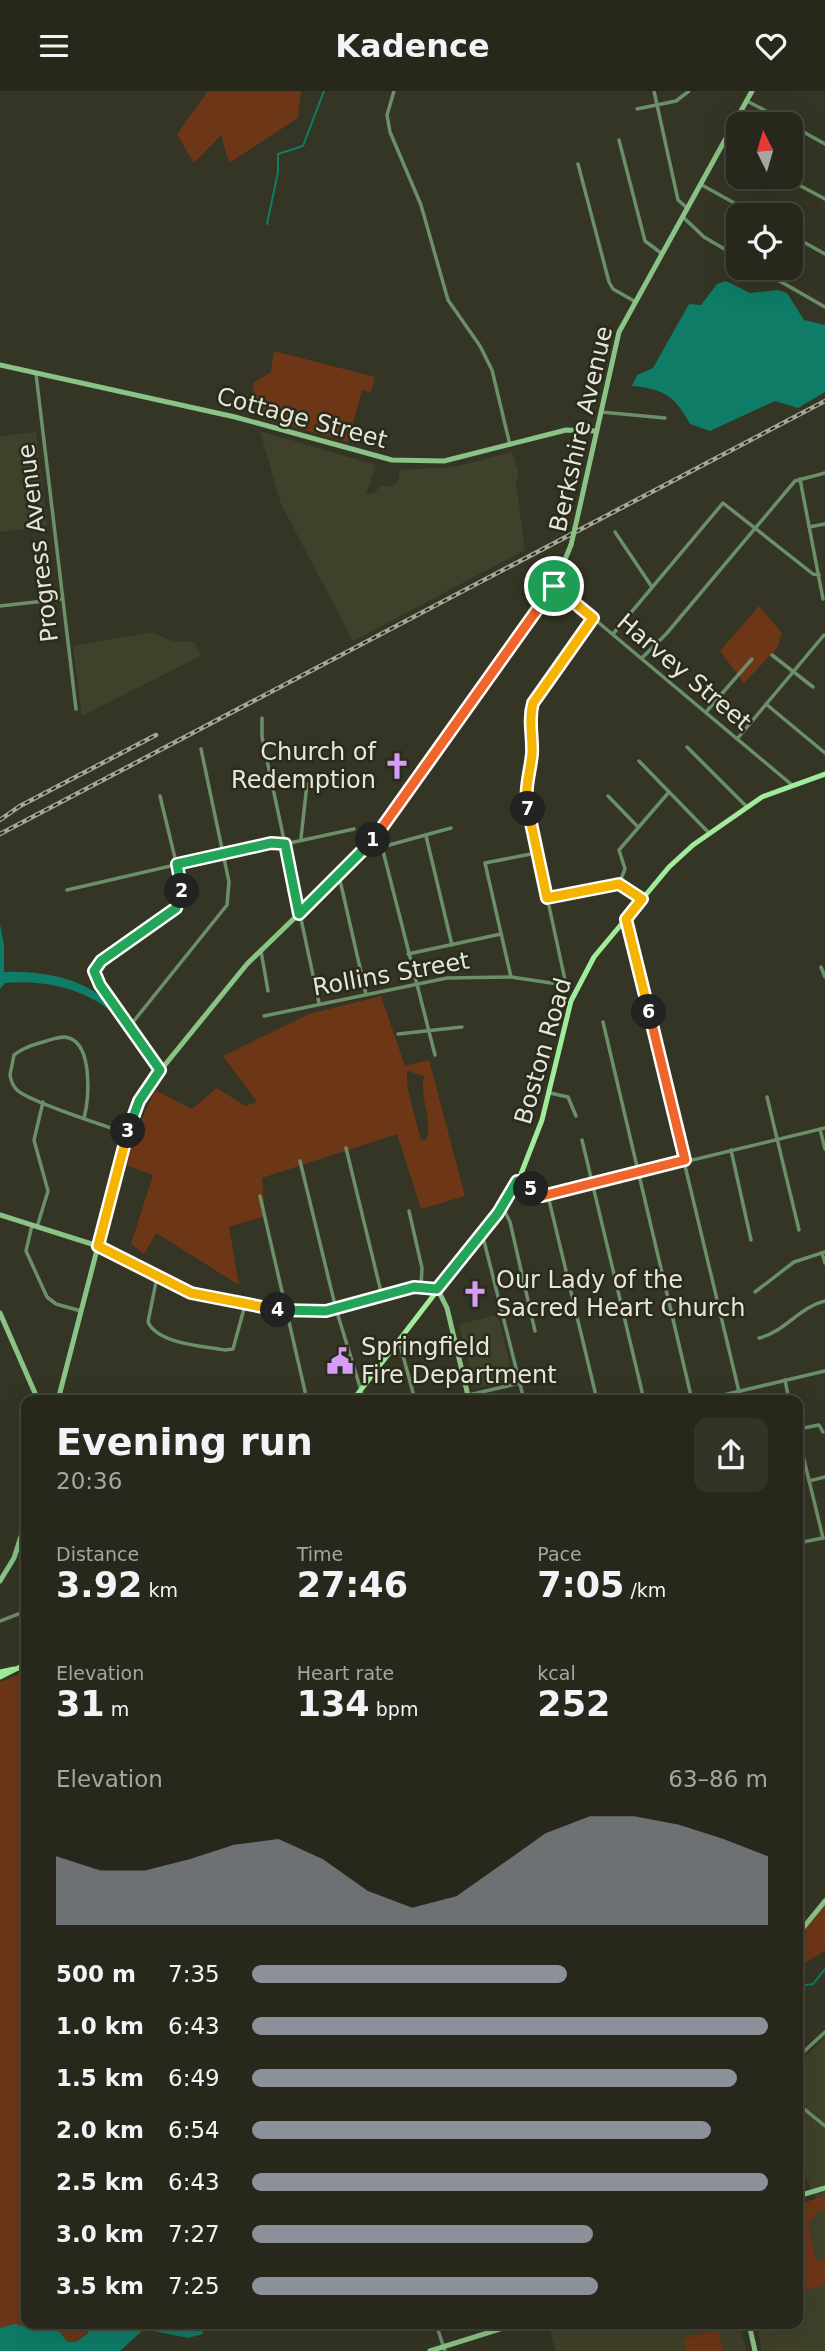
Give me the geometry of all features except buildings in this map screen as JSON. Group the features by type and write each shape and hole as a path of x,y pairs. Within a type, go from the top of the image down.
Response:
{"main road":[{"name":"Berkshire Avenue","path":"59,1395 127,1134 139,1101 160,1070 261,950 339,876 373,839 554,586 572,545 618,334 752,91"},
{"name":"Cottage Street","path":"0,365 235,417 392,460 444,460 566,431 596,431"},
{"name":"Boston Road","path":"358,1395 482,1233 517,1181 539,1130 568,1010 577,985 593,957 672,865 710,834 747,807 792,785 825,774"},
{"path":"0,1215 98,1246 191,1293 245,1305 288,1311 336,1309 421,1286 437,1289 447,1308 468,1395"},
{"path":"0,1313 36,1395"},
{"path":"0,1581 14,1557 21,1536"},
{"path":"0,1675 21,1666"},
{"path":"803,1928 825,1901"},
{"path":"803,2195 825,2188"},
{"path":"430,2351 445,2349 500,2329"},
{"path":"750,2329 755,2351"}],"street":[{"path":"394,91 387,115 390,132 421,205 448,300 480,346 492,370 510,445"},
{"path":"654,91 678,200 686,207"},
{"path":"637,109 682,99 689,91"},
{"path":"747,101 767,112"},
{"path":"803,132 825,144"},
{"path":"619,140 645,241 661,253"},
{"path":"578,164 609,282 613,289 634,301"},
{"path":"700,184 734,203"},
{"path":"803,187 825,199"},
{"path":"681,216 704,237 726,250"},
{"path":"803,242 825,254"},
{"path":"778,280 825,307"},
{"name":"Progress Avenue","path":"36,373 76,709"},
{"path":"601,412 665,418"},
{"path":"642,658 667,633 800,479 825,473"},
{"path":"800,479 823,599"},
{"path":"613,634 723,503 813,574 819,575"},
{"path":"809,527 825,524"},
{"path":"615,532 652,587"},
{"name":"Harvey Street","path":"554,586 792,785"},
{"path":"0,606 62,600"},
{"path":"593,618 537,696 531,712 531,757 525,789 536,853 547,898 619,884 642,899"},
{"path":"737,739 824,635"},
{"path":"772,655 813,687"},
{"path":"706,712 752,659"},
{"path":"766,704 825,753"},
{"path":"262,718 262,737 320,1003"},
{"path":"687,747 747,807"},
{"path":"129,1027 227,905 230,888 201,748"},
{"path":"639,761 710,834"},
{"path":"301,838 306,784"},
{"path":"619,884 625,869 619,849 669,792"},
{"path":"160,796 182,891 176,908 101,961 94,971 100,985 160,1070"},
{"path":"608,796 638,827"},
{"path":"382,847 451,828"},
{"path":"67,890 271,843 285,844 301,838 354,829"},
{"path":"426,836 452,945"},
{"path":"373,839 382,847 435,1055"},
{"path":"511,977 485,863 536,853"},
{"path":"339,876 366,994"},
{"name":"Rollins Street","path":"264,1016 417,983 459,977 511,977 558,984 565,980 547,898"},
{"path":"626,919 740,1395"},
{"path":"408,954 501,934"},
{"path":"261,950 268,991"},
{"path":"821,967 825,977"},
{"path":"603,1022 691,1395"},
{"path":"398,1034 428,1028 462,1027"},
{"path":"84,1118 90,1086 82,1051 72,1039 59,1037 29,1046 12,1058 9,1072 13,1085 19,1092 84,1118 127,1134"},
{"path":"550,1093 568,1097 576,1116"},
{"path":"767,1097 799,1230"},
{"path":"43,1102 34,1140 48,1188 26,1251 47,1297 56,1304 81,1311"},
{"path":"542,1196 823,1129 825,1149"},
{"path":"582,1140 643,1395"},
{"path":"346,1148 383,1296"},
{"path":"732,1150 751,1240"},
{"path":"300,1161 336,1309 363,1395"},
{"path":"517,1181 549,1200 596,1395"},
{"path":"260,1196 306,1395"},
{"path":"502,1206 510,1222 535,1331"},
{"path":"409,1211 422,1268 421,1286"},
{"path":"482,1233 523,1395"},
{"path":"755,1292 794,1262 824,1252 825,1263"},
{"path":"157,1277 148,1322 155,1331 169,1338 225,1350 233,1349 245,1305"},
{"path":"759,1338 771,1335 806,1308 825,1301"},
{"path":"399,1341 414,1395"},
{"path":"723,1395 825,1371"},
{"path":"785,1380 788,1395"},
{"path":"479,1395 520,1383"},
{"path":"819,1417 822,1432"},
{"path":"803,1428 820,1425"},
{"path":"803,1456 824,1537 803,1542"},
{"path":"809,1481 825,1477"},
{"path":"0,1621 21,1613"},
{"path":"803,2052 825,2032"},
{"path":"803,2108 825,2126"},
{"path":"438,2329 445,2349"},
{"path":"487,2329 488,2333"}],"shaded area":[{"path":"208,91 301,91 298,118 229,163 221,135 194,163 177,134"},
{"path":"274,351 375,377 371,392 362,390 348,442 257,417 253,383 271,372"},
{"path":"260,431 376,465 366,494 374,493 381,485 389,487 398,482 400,470 455,467 512,452 519,475 516,483 525,550 353,641 281,504"},
{"path":"36,432 47,526 0,532 0,436"},
{"path":"759,606 782,633 777,648 744,683 720,651"},
{"path":"151,632 173,641 194,642 201,656 82,716 73,646"},
{"path":"381,996 405,1066 429,1060 465,1196 421,1209 397,1134 262,1178 265,1216 229,1227 239,1285 156,1233 144,1254 131,1244 153,1175 126,1165 132,1141 155,1090 192,1109 217,1088 245,1106 257,1102 223,1056 309,1014","holes":["408,1071 424,1076 423,1093 428,1133 426,1140 421,1140 407,1077"]},
{"path":"498,1315 513,1379 475,1388 459,1324"},
{"path":"21,1673 21,2327 0,2328 0,1682"},
{"path":"825,1898 825,1950 803,1965 803,1927"},
{"path":"825,2037 825,2351 762,2351 757,2329 803,2329 803,2285 816,2281 803,2218 803,2203 816,2199 803,2171 803,2059"},
{"path":"825,2196 825,2209 815,2212 816,2216 808,2223 816,2261 825,2259 825,2284 803,2291 803,2285 806,2284 803,2271 803,2203"},
{"path":"58,2329 87,2329 88,2332 76,2342 67,2342"},
{"path":"549,2329 741,2329 746,2351 556,2351"},
{"path":"718,2330 723,2351 686,2351 683,2338"}],"water":[{"path":"726,281 750,293 778,290 787,293 804,320 825,325 825,392 798,408 775,401 710,431 690,424 679,407 667,396 652,389 632,386 637,375 653,368 689,304 701,305 717,284"},
{"path":"0,924 4,945 4,972 34,973 68,979 97,993 108,1003 116,1016 93,999 65,988 20,982 5,983 0,989"},
{"path":"15,2324 21,2326 21,2329 56,2329 67,2342 76,2342 88,2333 87,2329 144,2329 120,2351 0,2351 0,2328"},
{"path":"144,2329 202,2329 203,2334 188,2338"}],"waterway":[{"path":"267,224 278,172 278,154 303,146 324,91"},
{"path":"803,1985 813,1984 825,1969"}],"railway":[{"path":"0,834 825,401"},
{"path":"0,820 20,806 156,735"}],"place":[{"name":"Church of Redemption","path":"397,766"},
{"name":"Our Lady of the Sacred Heart Church","path":"475,1294"},
{"name":"Springfield Fire Department","path":"340,1361"}],"route":[{"path":"554,586 593,618 533,703 529,729 531,757 525,789 536,853 547,898 619,884 625,885 642,899 626,919 685,1160 542,1196 517,1181 498,1213 437,1289 414,1287 326,1311 288,1311 208,1298 170,1284 108,1253 98,1246 131,1119 144,1091 160,1070 100,985 95,976 95,966 176,908 182,891 177,864 271,843 285,844 299,914 368,847 554,586"}]}
